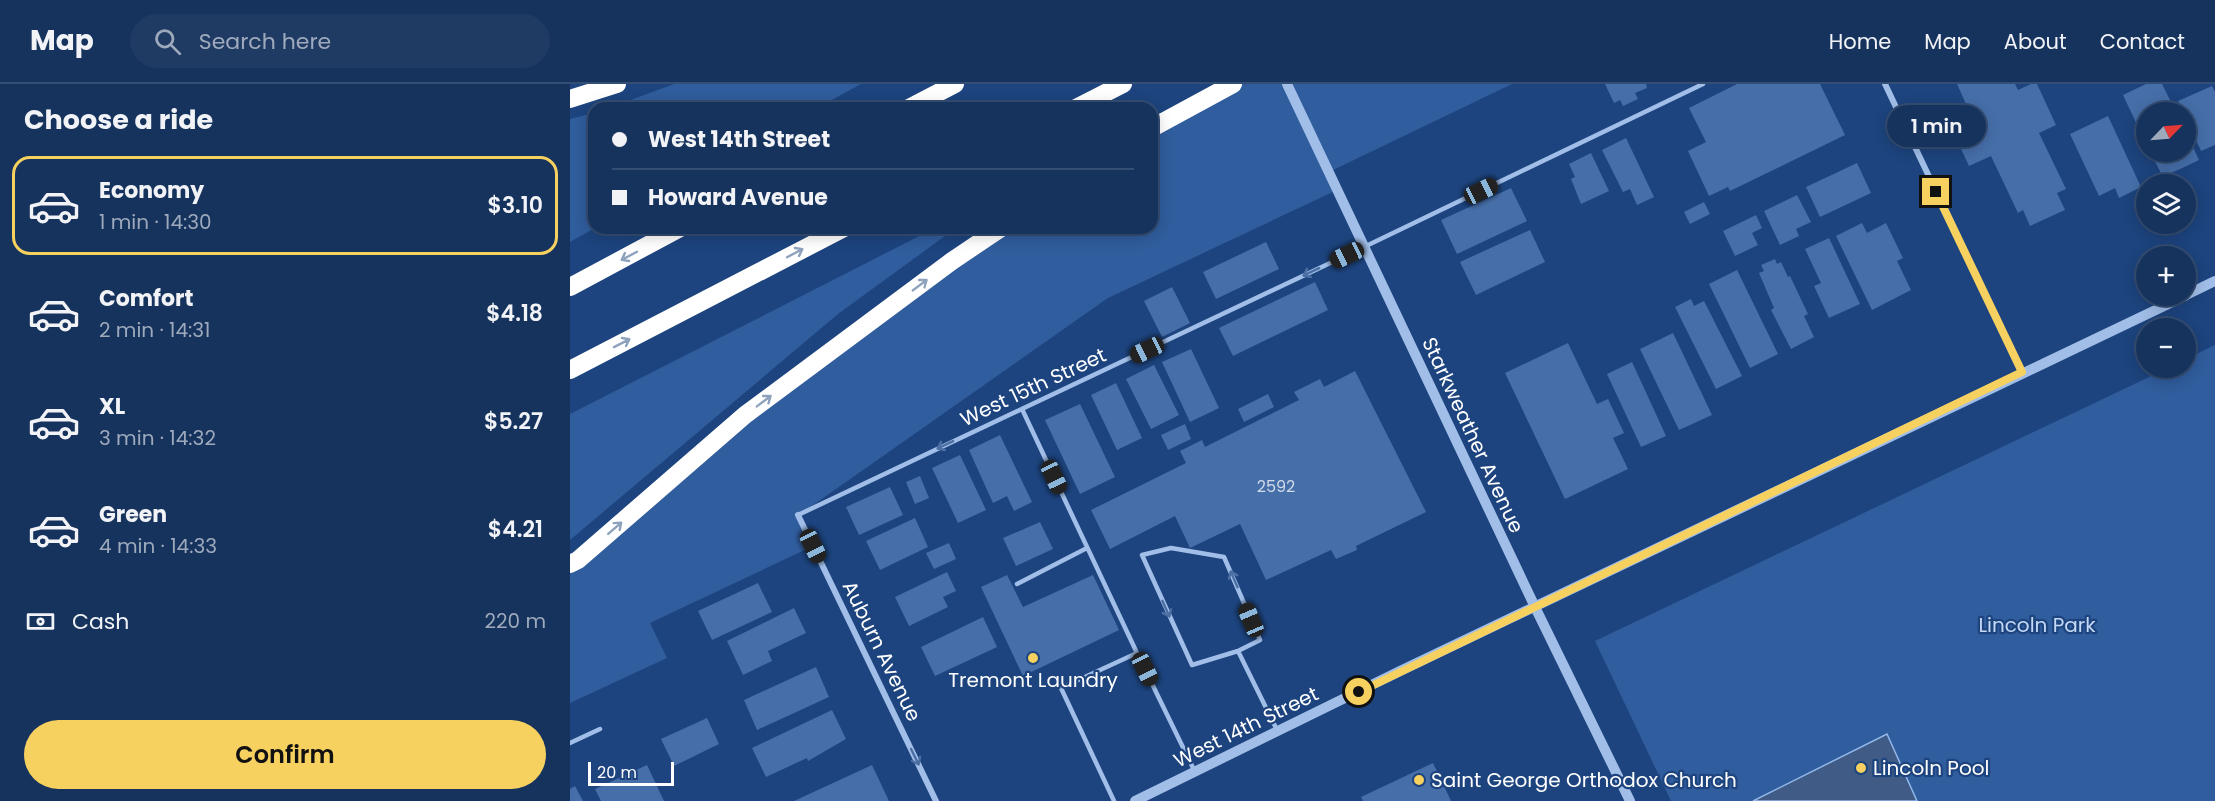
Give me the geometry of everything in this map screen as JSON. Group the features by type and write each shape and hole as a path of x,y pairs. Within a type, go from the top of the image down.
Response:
{"highway":[{"path":"570,99 617,84"},
{"path":"920,102 955,84"},
{"path":"1088,102 1123,84"},
{"path":"1158,125 1233,84"},
{"path":"570,287 669,234"},
{"path":"570,370 832,234"},
{"path":"570,564 578,560 745,415 952,261 992,234"}],"street":[{"name":"Starkweather Avenue","path":"1287,84 1535,607 1630,801"},
{"path":"1885,84 2022,372"},
{"name":"West 14th Street","path":"2196,290 2215,281"},
{"name":"West 14th Street","path":"1135,801 2162,306"},
{"name":"Auburn Avenue","path":"798,515 936,801"}],"lane":[{"name":"West 15th Street","path":"798,515 1703,84"},
{"path":"1022,409 1195,772"},
{"path":"1017,584 1087,548"},
{"path":"1171,548 1224,557 1260,640 1238,651 1192,665 1142,555 1171,548"},
{"path":"1238,651 1278,732"},
{"path":"1114,801 1061,688 1137,653"},
{"path":"570,743 600,729"}],"green space":[{"path":"674,84 861,84 828,102 625,102"},
{"path":"1233,84 1512,84 1329,172 1337,190 1108,298 799,515 813,546 650,623 667,658 570,703 570,564 745,415 993,234 1158,234 1158,125"},
{"path":"588,114 588,232 570,242 570,119"},
{"path":"923,234 948,234 838,314 570,540 570,414"},
{"name":"Lincoln Park","path":"2215,345 2215,801 1671,801 1595,641 2147,378 2196,378 2196,354"}],"shaded area":[{"name":"Lincoln Pool","path":"1887,734 1917,801 1753,801"}],"building":[{"path":"1605,84 1646,84 1647,88 1635,93 1638,99 1623,106 1620,100 1614,103"},
{"path":"1737,84 1820,84 1845,135 1730,191 1728,187 1709,196 1688,151 1706,142 1689,108"},
{"path":"1957,84 2015,84 2018,90 2031,84 2037,84 2056,125 2039,133 2066,189 2057,193 2065,210 2030,226 2023,210 2018,213 1991,156 1969,166 1949,123 1970,113"},
{"path":"2146,84 2162,84 2171,102 2136,102 2136,123 2123,95"},
{"path":"2212,86 2215,92 2215,145 2201,151 2196,140 2196,102 2178,101"},
{"path":"2108,116 2136,176 2136,190 2119,198 2115,188 2099,196 2070,134"},
{"path":"1626,138 1654,197 1637,205 1630,189 1623,192 1602,150"},
{"path":"1591,153 1609,191 1581,204 1571,179 1575,177 1569,164"},
{"path":"2155,162 2195,162 2169,174 2161,174"},
{"path":"1857,163 1871,193 1820,217 1806,187"},
{"path":"1511,188 1527,221 1457,254 1441,220"},
{"path":"1797,195 1811,222 1796,229 1799,236 1780,245 1764,211"},
{"path":"1704,202 1710,214 1690,224 1684,212"},
{"path":"1756,215 1762,228 1752,233 1758,245 1735,256 1723,231"},
{"path":"1862,223 1867,233 1886,223 1903,258 1897,261 1911,290 1872,310 1836,236"},
{"path":"1530,230 1545,262 1476,295 1460,262"},
{"path":"1829,238 1860,304 1829,318 1814,286 1821,283 1805,249"},
{"path":"1266,242 1279,269 1216,299 1203,272"},
{"path":"1775,259 1777,264 1781,262 1788,277 1790,276 1808,314 1804,316 1814,337 1791,349 1771,310 1774,308 1759,273 1764,271 1761,265"},
{"path":"1737,270 1778,354 1750,368 1709,284"},
{"path":"1315,282 1328,310 1233,356 1219,328"},
{"path":"1172,287 1190,323 1162,337 1144,301"},
{"path":"1691,299 1694,306 1704,301 1742,376 1716,389 1675,307"},
{"path":"1673,333 1712,415 1679,430 1640,349"},
{"path":"1568,343 1597,404 1608,399 1624,433 1613,438 1628,469 1565,499 1505,373"},
{"path":"1191,349 1219,408 1190,422 1162,362"},
{"path":"1632,362 1666,436 1641,447 1607,374"},
{"path":"1154,365 1179,415 1151,429 1126,379"},
{"path":"1355,371 1426,512 1356,546 1357,550 1336,559 1331,550 1266,580 1240,524 1190,548 1175,516 1110,549 1091,510 1186,463 1180,451 1202,440 1205,447 1299,400 1294,392 1320,379 1324,387"},
{"path":"1116,383 1142,438 1117,450 1091,395"},
{"path":"1268,394 1274,407 1244,422 1238,409"},
{"path":"1080,404 1115,477 1080,494 1045,420"},
{"path":"1185,424 1191,439 1168,450 1161,435"},
{"path":"1000,435 1032,502 1014,511 1007,496 993,503 969,450"},
{"path":"960,455 986,510 958,523 932,468"},
{"path":"920,476 929,498 915,504 906,482"},
{"path":"890,487 903,515 859,535 846,507"},
{"path":"915,518 928,547 880,570 866,541"},
{"path":"1040,522 1053,549 1016,566 1003,538"},
{"path":"949,543 956,559 934,569 926,553"},
{"path":"947,572 956,591 943,597 948,607 909,626 895,597"},
{"path":"1007,575 1023,607 1093,575 1119,630 1023,676 981,587"},
{"path":"758,583 772,612 712,640 698,611"},
{"path":"794,608 806,633 768,651 772,661 743,675 727,641"},
{"path":"983,617 997,647 935,676 921,647"},
{"path":"816,667 829,697 757,730 744,700"},
{"path":"832,710 846,739 808,761 807,758 766,777 752,748"},
{"path":"707,718 719,744 674,766 661,739"},
{"name":"Saint George Orthodox Church","path":"1433,763 1451,801 1363,801 1361,797"},
{"path":"647,765 664,801 601,801 595,789"},
{"path":"872,765 889,801 794,801"},
{"path":"575,786 583,801 570,801 570,789"}],"place":[{"name":"Tremont Laundry","path":"1033,658"},
{"name":"Lincoln Pool","path":"1861,768"},
{"name":"Saint George Orthodox Church","path":"1419,780"}],"route":[{"path":"1359,692 2022,372 1936,192"}]}
